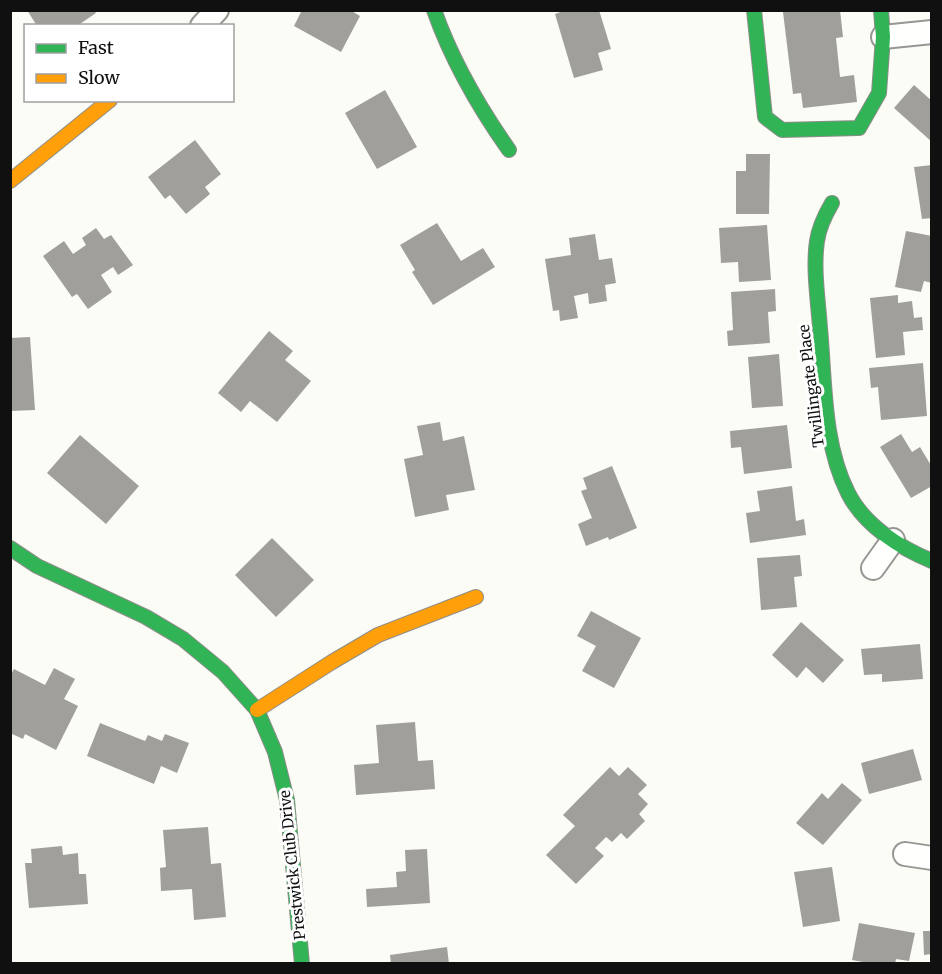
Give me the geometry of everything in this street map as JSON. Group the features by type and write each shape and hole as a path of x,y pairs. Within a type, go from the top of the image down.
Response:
{"street":[{"path":"204,24 217,10"},
{"path":"434,10 459,72 481,111 509,150"},
{"path":"754,10 765,117 782,130 859,128 879,93 883,37 881,10"},
{"path":"883,37 932,32"},
{"path":"10,181 108,102"},
{"name":"Twillingate Place","path":"832,203 818,232 816,270 828,416 837,460 848,494 866,517 893,540 932,561"},
{"path":"873,568 893,540"},
{"name":"Prestwick Club Drive","path":"10,548 37,566 140,614 183,639 223,672 257,710 275,752 287,800 302,963"},
{"path":"257,710 338,658 379,635 476,597"},
{"path":"904,854 932,858"}],"building":[{"path":"27,10 94,10 96,13 80,24 36,24"},
{"path":"302,10 350,10 360,16 341,52 294,26"},
{"path":"566,10 599,10 611,49 598,53 603,70 574,78 555,14"},
{"path":"840,10 843,37 836,38 840,77 854,75 857,102 803,108 801,93 793,94 783,12"},
{"path":"914,85 932,101 932,142 894,108"},
{"path":"385,90 417,147 377,169 345,113"},
{"path":"195,140 221,174 205,187 210,194 186,214 170,195 165,199 148,177"},
{"path":"746,154 770,154 769,214 736,214 736,171 746,171"},
{"path":"932,165 932,218 922,219 914,167"},
{"path":"437,223 461,261 483,248 495,267 433,305 412,272 415,270 400,245"},
{"path":"767,225 771,280 739,282 738,262 721,263 719,228"},
{"path":"96,228 104,239 111,235 133,265 118,275 113,267 101,275 112,292 88,309 77,294 72,297 43,256 64,241 73,254 86,245 82,238"},
{"path":"906,231 932,236 932,283 924,281 921,292 895,287"},
{"path":"595,234 599,260 612,258 616,283 605,285 607,301 589,304 588,293 574,296 578,318 560,321 559,310 553,311 545,259 571,255 569,238"},
{"path":"775,289 776,311 768,312 770,343 728,346 727,331 733,330 731,292"},
{"path":"898,295 898,303 912,301 914,318 922,317 923,330 903,332 905,355 876,358 870,298"},
{"path":"269,331 293,351 285,360 311,381 277,422 250,401 241,412 218,393"},
{"path":"30,337 35,410 10,411 10,338"},
{"path":"779,354 783,406 752,408 748,357"},
{"path":"923,363 927,416 881,420 878,387 871,388 869,368"},
{"path":"440,422 443,441 464,436 475,490 446,495 449,510 415,517 404,459 423,455 417,426"},
{"path":"787,425 792,468 744,474 741,447 731,448 730,431"},
{"path":"901,434 912,452 920,447 932,467 932,486 911,498 880,447"},
{"path":"80,435 139,486 106,524 47,473"},
{"path":"612,466 637,528 609,540 608,537 586,546 578,524 592,518 581,491 587,489 583,478"},
{"path":"792,486 796,521 804,519 806,535 750,543 746,513 760,511 757,491"},
{"path":"272,538 314,580 276,617 235,575"},
{"path":"800,555 802,576 794,577 797,607 761,610 757,558"},
{"path":"591,611 641,638 614,688 582,671 596,646 577,636"},
{"path":"801,622 844,660 823,683 806,667 797,678 772,655"},
{"path":"920,644 923,679 882,682 882,674 864,675 861,649"},
{"path":"54,668 75,679 64,699 78,706 56,750 25,734 23,739 10,733 10,676 14,669 45,685"},
{"path":"415,722 418,761 433,760 435,789 356,795 354,765 379,763 376,725"},
{"path":"100,723 145,741 148,735 162,741 165,734 189,743 177,773 161,766 154,784 87,756"},
{"path":"913,749 922,780 869,794 861,763"},
{"path":"610,767 619,776 628,767 647,785 638,794 648,804 639,814 645,821 627,839 621,833 612,842 606,837 595,848 604,856 576,884 546,855 575,826 563,815"},
{"path":"842,783 862,800 823,845 796,823 822,793 828,799"},
{"path":"208,827 211,864 221,863 226,917 194,920 192,889 161,891 160,868 166,867 163,830"},
{"path":"62,846 63,855 78,853 79,874 86,874 88,904 29,908 25,863 32,863 31,849"},
{"path":"427,849 430,903 367,907 366,889 397,887 396,872 406,871 405,850"},
{"path":"832,867 840,921 803,927 794,872"},
{"path":"859,923 915,933 909,961 896,959 895,964 874,964 852,960"},
{"path":"923,931 932,931 932,954 924,955"},
{"path":"447,947 449,964 391,964 390,955"}],"traffic: fast":[{"path":"434,10 467,83 509,150"},
{"path":"754,10 765,117 782,130 859,128 879,93 883,37 881,10"},
{"path":"832,203 819,231 817,241 816,284 826,412 834,454 848,493 863,515 884,534 932,561"},
{"path":"10,548 37,566 146,617 183,639 223,672 257,710 275,752 287,800 302,964"}],"traffic: slow":[{"path":"10,181 108,102"},
{"path":"257,710 378,635 476,597"}]}
